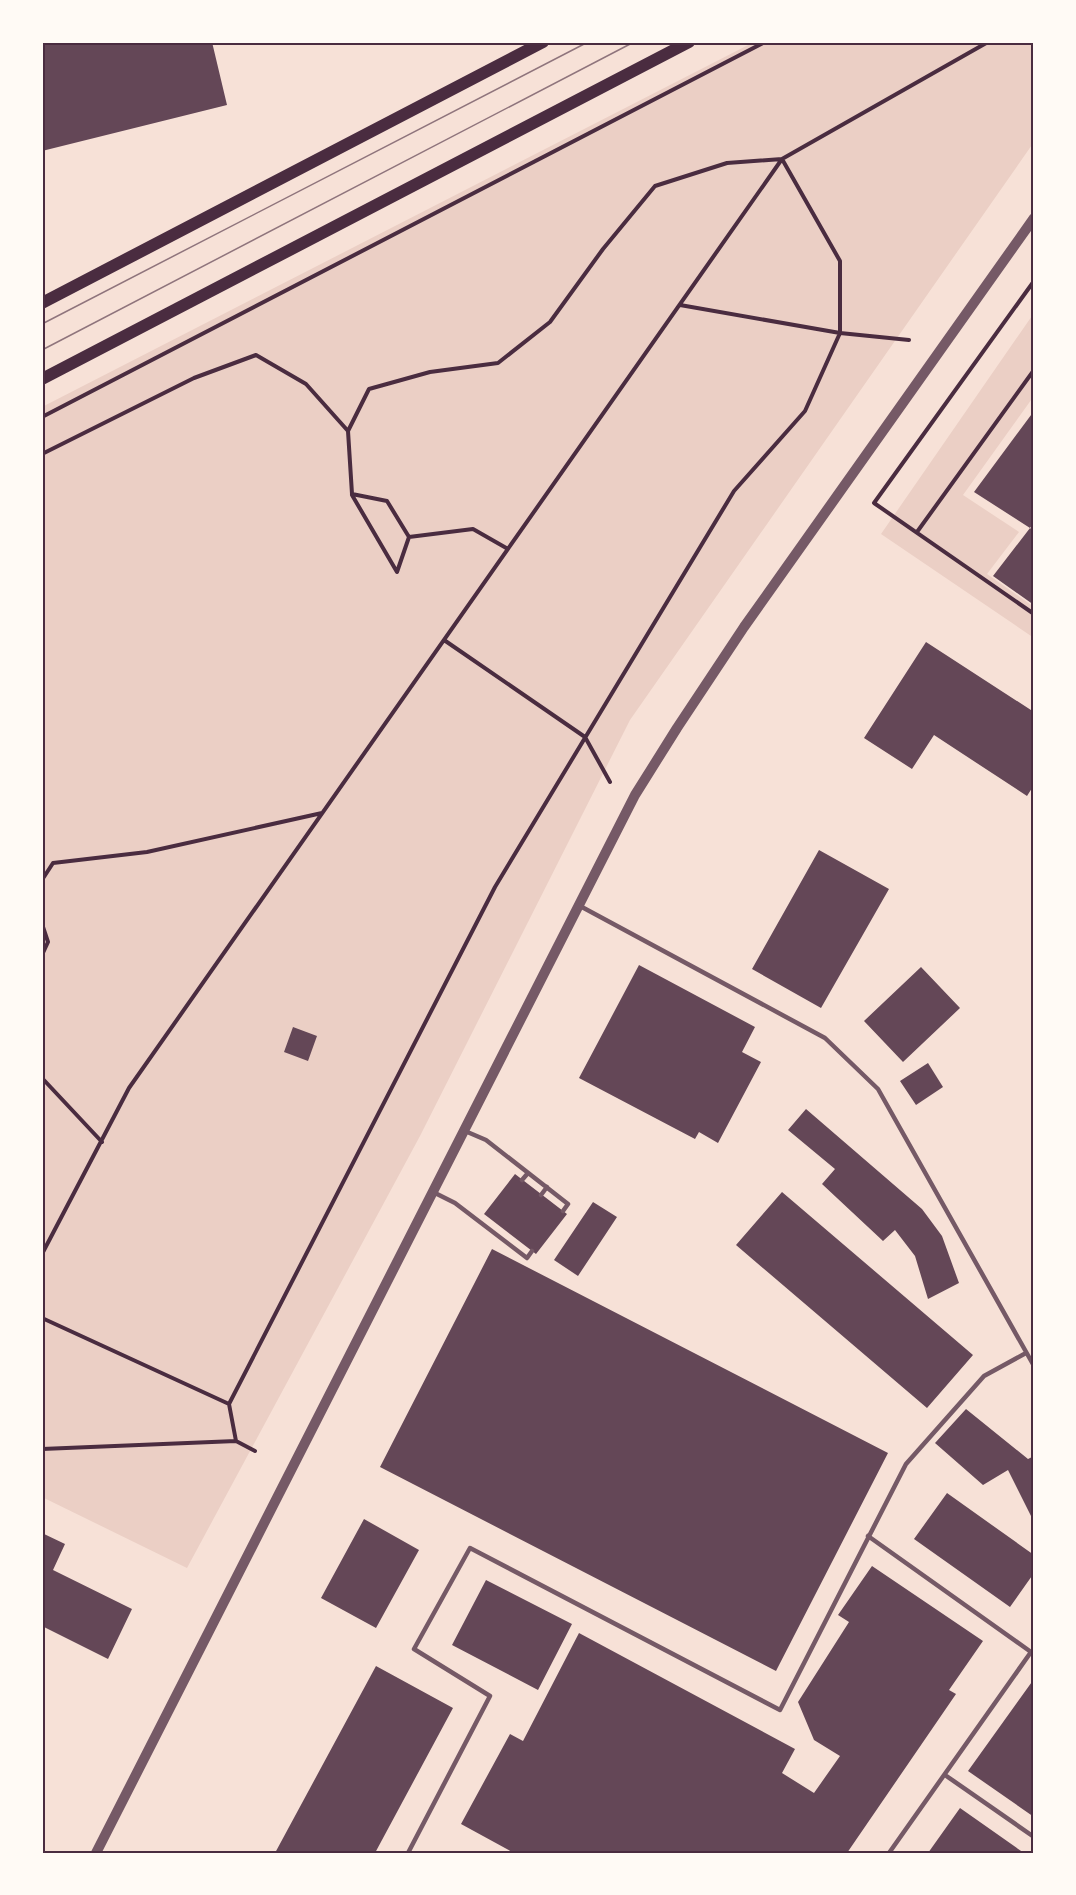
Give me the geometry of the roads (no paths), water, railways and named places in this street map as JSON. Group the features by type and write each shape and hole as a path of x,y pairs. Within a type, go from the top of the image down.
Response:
{"main road":[{"path":"42,303 543,42"},
{"path":"42,380 689,42"}],"street":[{"path":"96,1853 635,795 744,627 1034,218"}],"lane":[{"path":"578,905 825,1038 878,1089 1034,1366"},
{"path":"463,1130 486,1140 568,1204 563,1211"},
{"path":"522,1180 528,1173"},
{"path":"541,1195 547,1187"},
{"path":"433,1192 455,1203 527,1258 532,1251"},
{"path":"486,1227 491,1220"},
{"path":"505,1241 510,1235"},
{"path":"408,1853 490,1695 414,1649 470,1548 780,1710 906,1464 984,1376 1026,1353"},
{"path":"868,1536 1031,1652 889,1853"},
{"path":"945,1775 1034,1837"}],"tram line":[{"path":"42,324 588,42"},
{"path":"42,350 634,42"}]}
